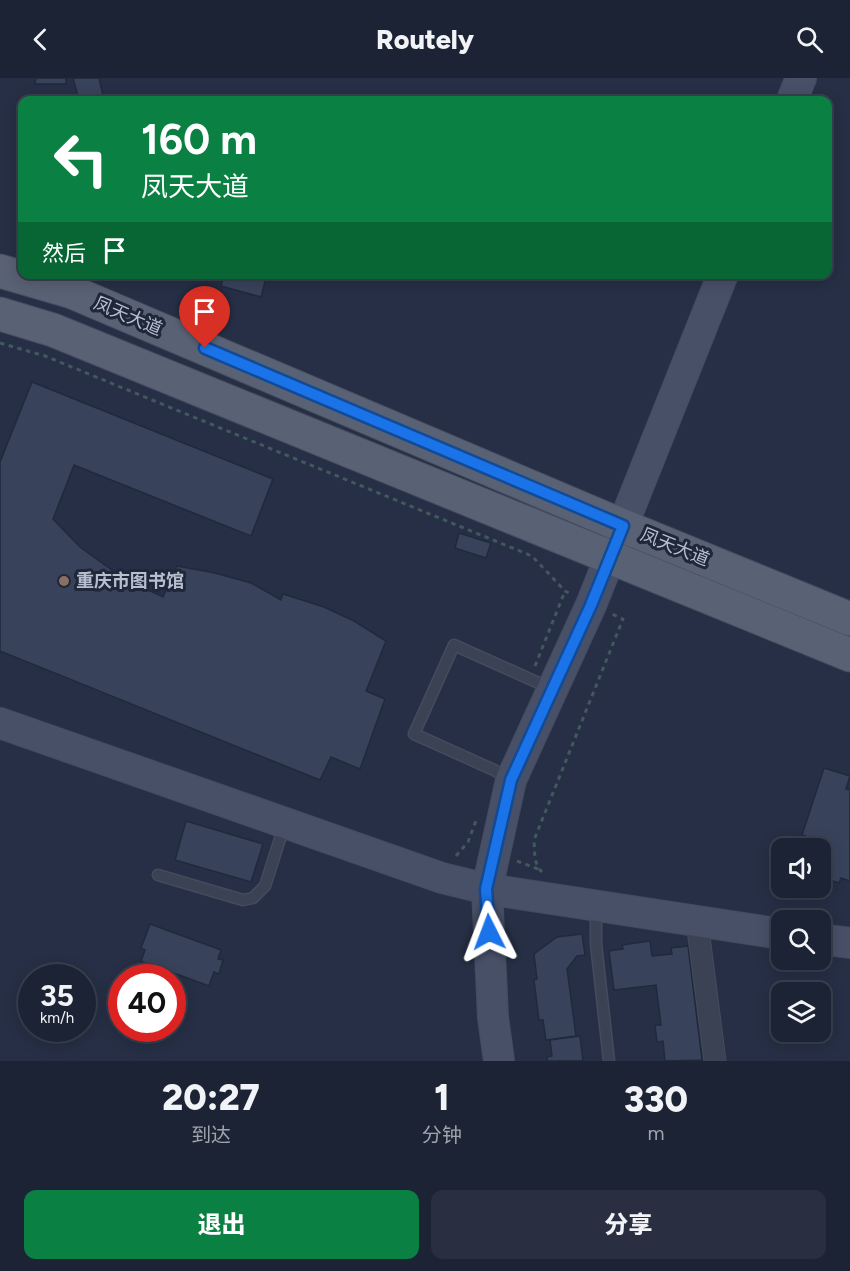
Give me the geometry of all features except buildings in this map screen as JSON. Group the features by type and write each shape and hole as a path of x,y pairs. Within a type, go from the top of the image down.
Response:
{"main road":[{"name":"凤天大道","path":"0,271 18,276"},
{"name":"凤天大道","path":"27,279 72,292 623,526 850,619"},
{"name":"凤天大道","path":"0,314 53,330 850,654"},
{"path":"691,589 684,578 685,569 691,561 702,558"}],"street":[{"path":"794,96 801,78"},
{"path":"499,1061 493,1017 486,889 511,780 591,605 721,279"},
{"path":"0,723 442,878 486,889 771,932"},
{"path":"697,921 715,1061"},
{"path":"831,940 850,943"}],"lane":[{"path":"511,780 414,734 454,645 553,690"},
{"path":"158,875 243,900 253,898 265,886 285,823"},
{"path":"596,906 596,944 609,1061"}],"path":[{"path":"0,343 45,356 532,556 565,591"},
{"path":"538,869 534,840 623,619"},
{"path":"454,858 468,842"}],"place":[{"name":"重庆市图书馆","path":"64,581"}],"route":[{"path":"205,348 623,526 591,605 511,780 486,889 489,932"}]}
